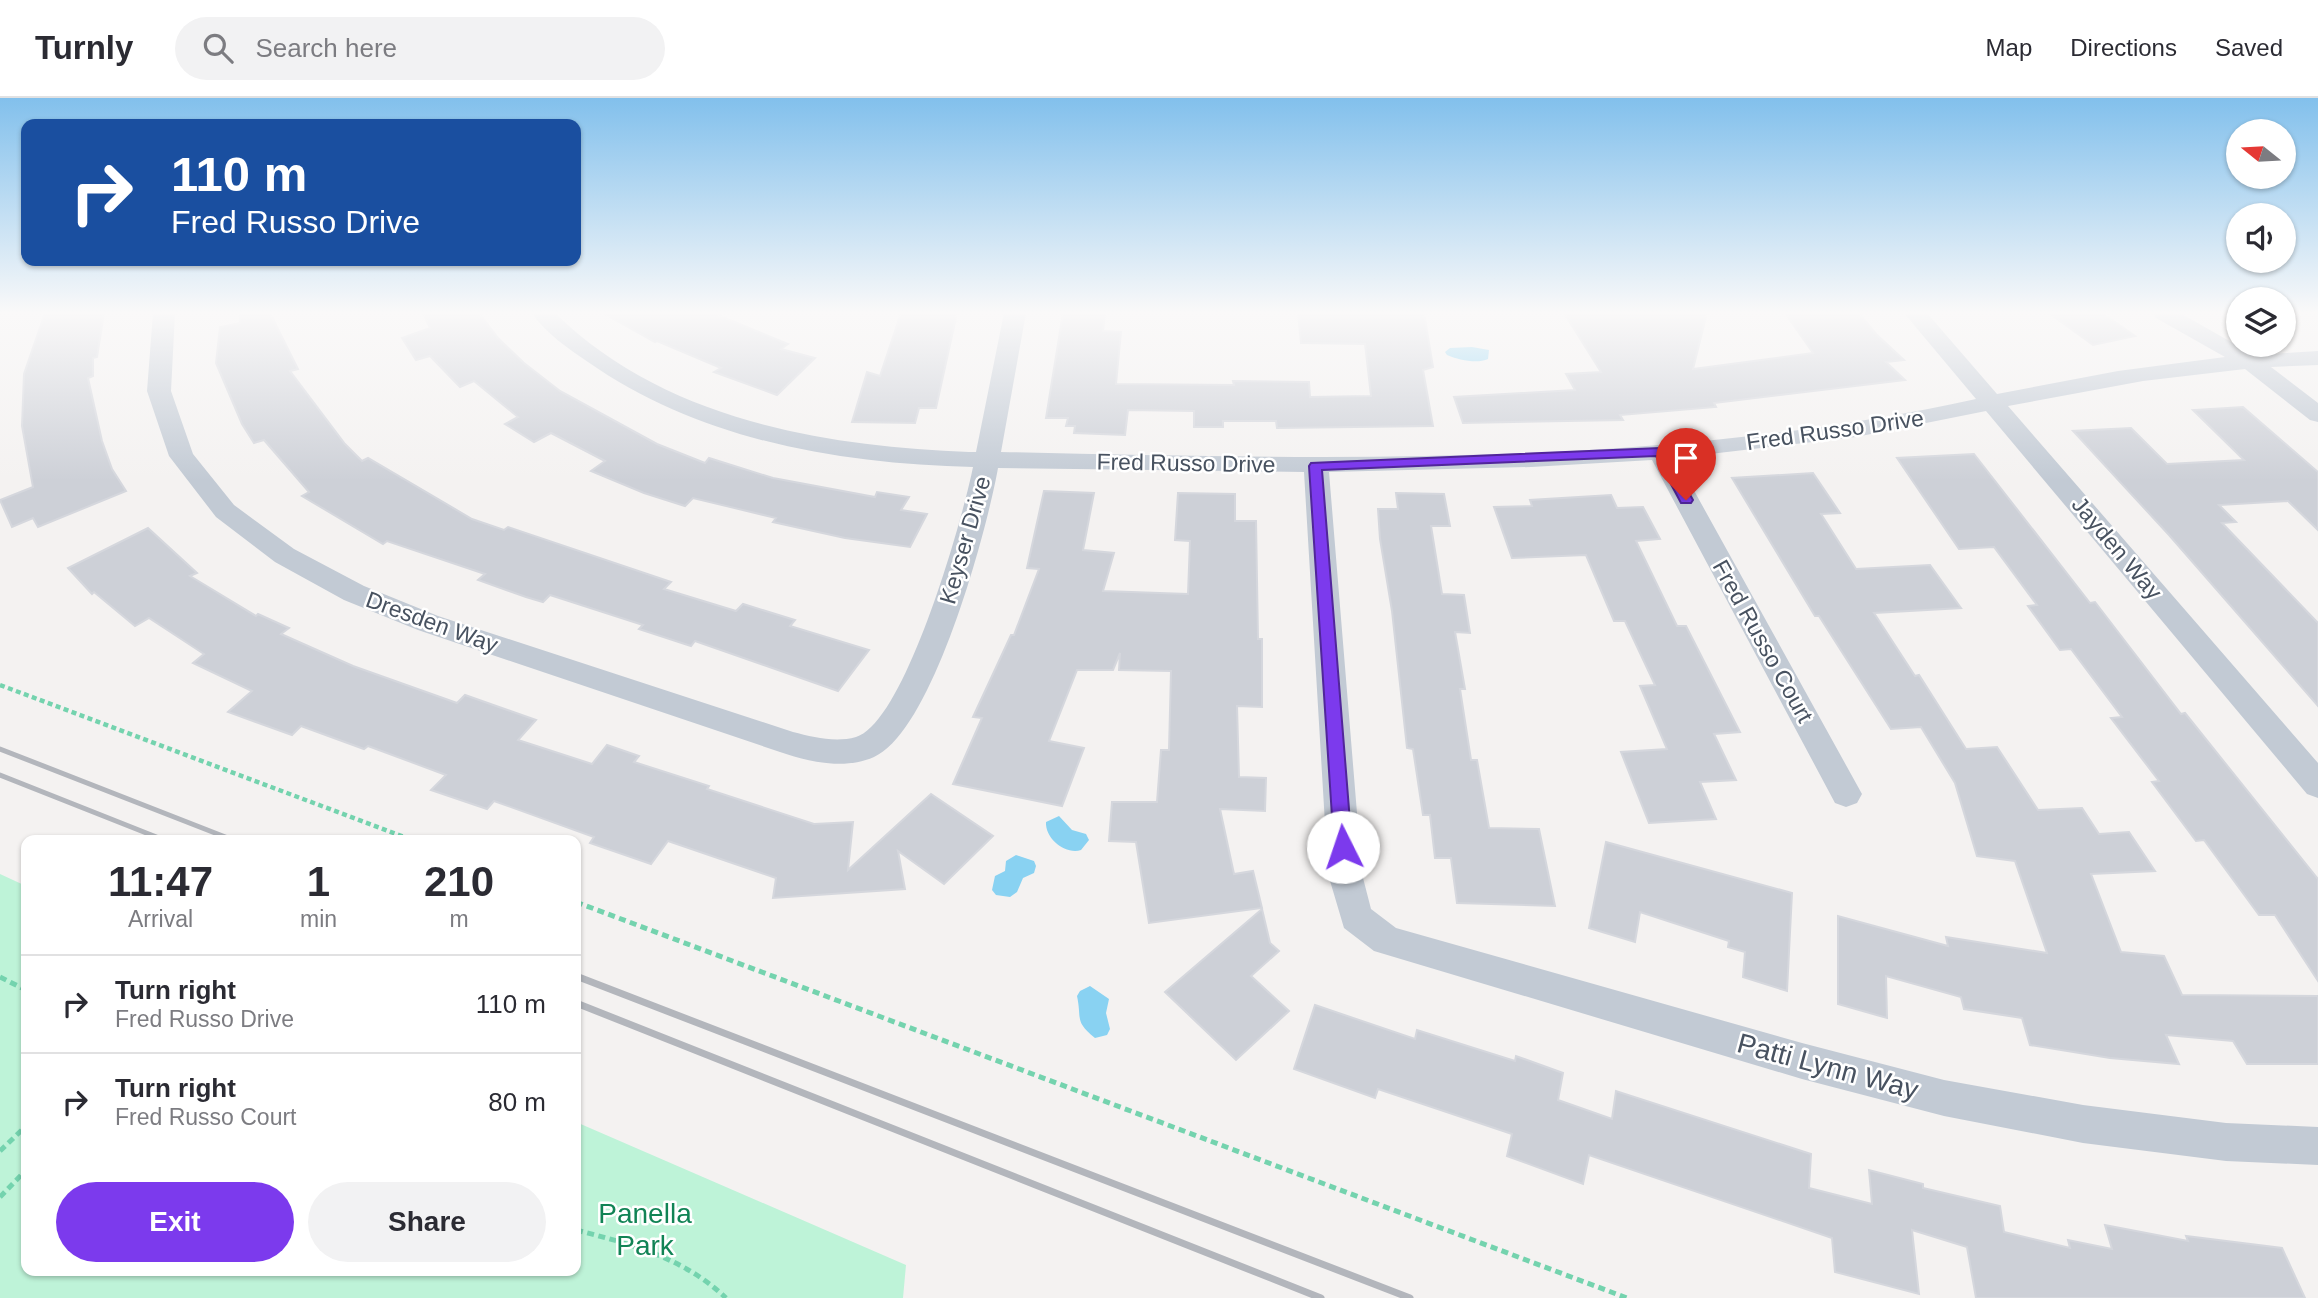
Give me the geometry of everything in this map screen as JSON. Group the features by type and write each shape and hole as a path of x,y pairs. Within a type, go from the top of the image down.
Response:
{"street":[{"name":"Dresden Way","path":"158,369 162,406 184,461 212,498 249,533 332,585 407,615 791,744 827,752 866,748"},
{"name":"Fred Russo Drive","path":"615,369 638,385 672,401 724,419 818,445 918,458 1315,466 1660,452 1778,440 1898,423 2114,379 2188,369"},
{"name":"Keyser Drive","path":"866,748 894,722 910,697 945,611 982,486 1004,369"},
{"name":"Jayden Way","path":"1963,369 2318,785"},
{"path":"2258,369 2318,415"},
{"name":"Fred Russo Court","path":"1660,452 1846,794"},
{"name":"Patti Lynn Way","path":"1315,466 1345,874 1356,917 1386,940 1802,1061 1944,1098 2096,1126 2226,1142 2318,1146"}],"path":[{"path":"0,685 399,835"},
{"path":"581,904 1628,1298"},
{"path":"0,977 21,988"},
{"path":"0,1151 21,1131"},
{"path":"0,1197 21,1175"},
{"path":"581,1231 649,1251 692,1271 714,1285 726,1298"}],"green space":[{"name":"Panella Park","path":"0,874 21,884 21,1276 581,1276 581,1124 906,1265 903,1298 0,1298"}],"water":[{"path":"1059,816 1072,830 1086,834 1089,840 1081,850 1063,848 1049,834 1046,822"},
{"path":"1016,855 1034,861 1034,873 1023,878 1017,892 1010,897 996,895 992,890 995,876 1005,871 1006,861"},
{"path":"1090,986 1109,999 1106,1013 1110,1029 1107,1035 1095,1038 1081,1023 1077,996 1080,991"}],"building":[{"path":"26,369 93,369 93,376 88,378 102,441 112,469 126,491 38,527 33,518 12,527 0,500 33,487 22,426"},
{"path":"219,369 298,369 290,371 345,444 362,461 368,458 472,519 504,530 508,527 671,582 664,589 736,611 743,604 795,620 790,626 869,650 838,691 695,641 691,646 639,629 643,625 550,595 543,602 478,580 485,574 387,541 383,544 302,496 309,492 264,440 254,443 242,424"},
{"path":"443,369 532,369 560,391 657,444 705,463 709,458 773,478 875,497 877,492 909,497 901,510 927,514 910,547 845,538 773,522 776,518 693,498 685,506 644,493 591,471 605,461 551,433 534,442 505,424 518,417 474,381 460,387"},
{"path":"719,369 804,369 777,395 714,372"},
{"path":"882,369 945,369 936,408 919,408 915,423 852,422 867,372 880,376"},
{"path":"1054,369 1117,369 1116,384 1234,385 1233,381 1309,382 1310,397 1371,396 1368,369 1426,369 1423,370 1433,426 1277,428 1276,421 1223,421 1223,427 1194,427 1194,411 1128,410 1125,435 1074,433 1075,426 1066,426 1068,418 1046,418"},
{"path":"1599,369 1893,369 1905,380 1714,403 1716,407 1620,415 1623,420 1463,423 1454,397 1575,390 1566,374 1601,372"},
{"path":"2243,407 2318,472 2318,530 2288,501 2219,505 2236,522 2222,523 2318,623 2318,706 2169,535 2073,431 2131,428 2167,464 2244,460 2193,410"},
{"path":"1974,454 2090,603 2095,602 2181,714 2185,713 2318,879 2318,981 2275,915 2259,915 2204,840 2196,841 2152,782 2159,781 2111,718 2122,717 2071,649 2060,650 2028,606 2037,605 1994,547 1959,549 1897,458"},
{"path":"1813,473 1840,513 1821,514 1856,569 1930,565 1961,608 1874,613 1915,676 1919,675 1966,749 1997,747 2038,810 2082,808 2099,834 2129,832 2155,871 2091,874 2121,952 2164,956 2182,995 2318,996 2318,1064 2247,1064 2233,1041 2166,1035 2179,1064 2110,1058 2030,1045 2022,1018 1964,1009 1961,997 1886,976 1887,1018 1838,1004 1838,916 1948,946 1946,937 2047,953 2015,861 1977,856 1955,783 1921,727 1891,729 1819,616 1815,616 1732,478"},
{"path":"1044,491 1094,493 1083,550 1114,553 1103,591 1188,594 1190,541 1175,540 1178,493 1235,494 1235,521 1256,521 1258,639 1262,639 1262,707 1237,706 1239,777 1266,778 1265,811 1220,809 1234,874 1253,871 1262,908 1149,923 1136,842 1109,841 1112,802 1157,802 1161,750 1169,750 1171,671 1119,670 1120,653 1113,670 1077,670 1049,741 1084,748 1062,806 953,784 982,718 973,717 1011,635 1014,635 1039,569 1027,568"},
{"path":"1396,493 1444,494 1450,526 1431,526 1442,594 1464,595 1470,633 1455,632 1465,689 1460,689 1471,760 1477,760 1489,828 1539,829 1555,906 1457,903 1451,858 1435,858 1430,815 1423,815 1413,749 1407,748 1392,611 1380,539 1378,509 1398,509"},
{"path":"1611,495 1617,508 1643,507 1660,539 1636,541 1677,626 1686,626 1740,732 1714,734 1736,780 1700,782 1716,819 1649,823 1621,752 1667,749 1640,686 1655,685 1625,621 1614,621 1586,555 1512,558 1494,507 1532,506 1530,500"},
{"path":"148,528 197,573 190,576 256,616 258,614 289,628 281,634 353,666 457,703 465,695 536,720 518,740 592,764 607,745 639,756 634,762 814,824 853,822 848,870 931,794 993,836 944,884 898,851 905,889 773,898 776,878 668,841 651,864 590,843 594,837 494,801 487,809 431,790 446,775 368,746 364,749 301,726 292,735 228,712 252,691 193,663 204,654 149,618 135,626 94,592 92,594 68,568"},
{"path":"1606,842 1792,893 1787,991 1743,977 1745,952 1728,947 1729,941 1640,912 1635,942 1589,928"},
{"path":"1262,909 1270,943 1279,951 1251,976 1289,1011 1236,1060 1165,992"},
{"path":"1315,1005 1415,1039 1417,1030 1515,1061 1516,1056 1563,1073 1558,1100 1612,1119 1616,1091 1811,1154 1809,1188 1872,1204 1869,1170 1923,1184 1923,1188 2000,1206 2004,1232 2070,1248 2068,1240 2112,1249 2105,1225 2188,1241 2186,1236 2282,1248 2305,1298 1976,1298 1967,1247 1912,1230 1919,1294 1835,1272 1832,1238 1589,1155 1583,1184 1507,1156 1512,1134 1378,1089 1375,1098 1294,1069"}],"railway":[{"path":"0,749 220,835"},
{"path":"0,775 151,835"},
{"path":"581,978 1410,1298"},
{"path":"581,1005 1321,1298"}],"route":[{"path":"1343,847 1315,466 1522,460 1660,452 1686,500"}]}
